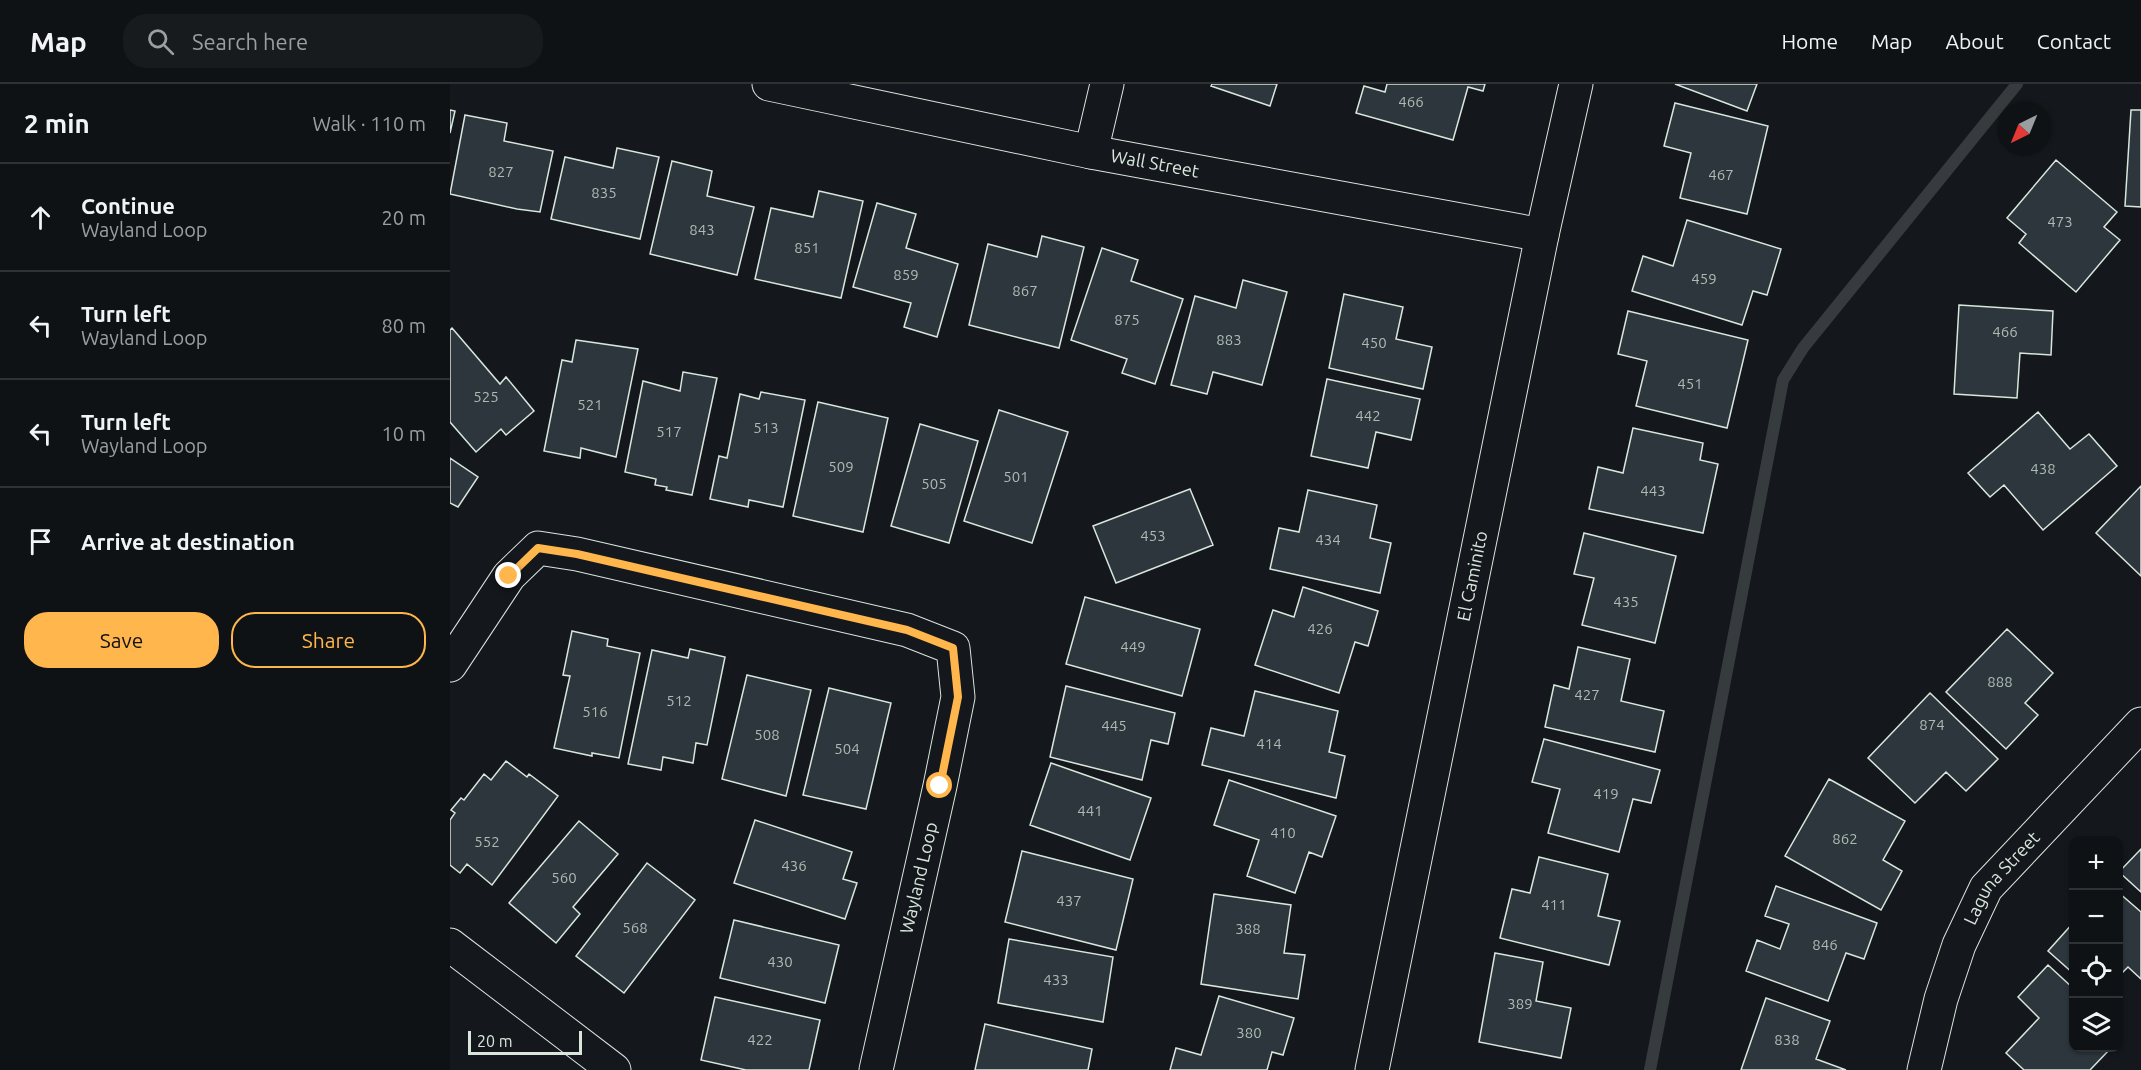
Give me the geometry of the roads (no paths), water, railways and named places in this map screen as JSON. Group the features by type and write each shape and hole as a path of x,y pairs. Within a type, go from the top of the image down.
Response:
{"street":[{"name":"Wall Street","path":"769,84 1091,152 1542,235"},
{"path":"1091,152 1107,84"},
{"name":"El Caminito","path":"1372,1070 1542,235 1576,84"},
{"name":"Wayland Loop","path":"450,665 509,576 538,548 577,554 907,630 953,648 958,697 876,1070"},
{"name":"Laguna Street","path":"1924,1070 1941,999 1959,945 1986,888 2141,724"},
{"path":"450,945 614,1070"}],"waterway":[{"path":"1650,1070 1783,380 1803,348 2017,84"}]}
